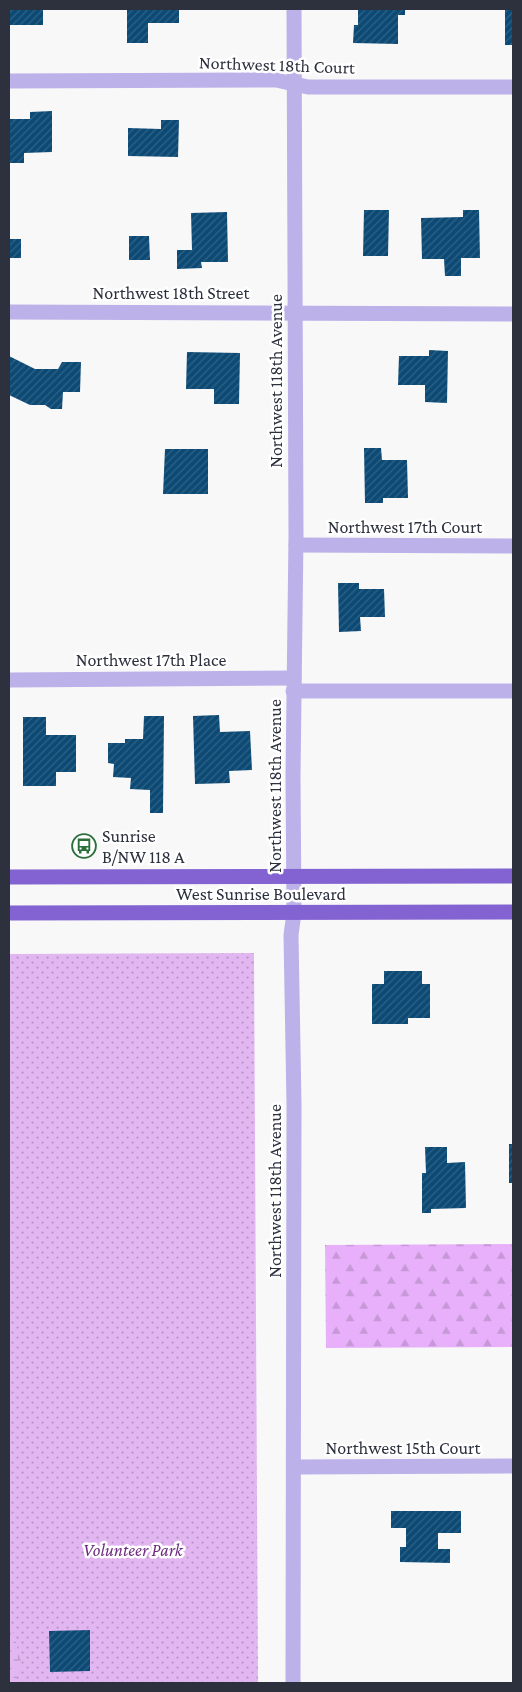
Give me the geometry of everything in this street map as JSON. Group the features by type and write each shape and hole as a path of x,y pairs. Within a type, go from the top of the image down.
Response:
{"highway":[{"name":"West Sunrise Boulevard","path":"9,877 513,876"},
{"name":"West Sunrise Boulevard","path":"9,913 513,912"}],"street":[{"name":"Northwest 118th Avenue","path":"293,1683 294,1105 291,935 294,913 296,545 294,9"},
{"name":"Northwest 18th Court","path":"9,81 276,80 308,87 513,88"},
{"name":"Northwest 18th Street","path":"9,312 513,314"},
{"name":"Northwest 17th Court","path":"296,545 513,546"},
{"name":"Northwest 17th Place","path":"9,680 294,684 513,691"},
{"name":"Northwest 15th Court","path":"294,1467 513,1466"}],"green space":[{"name":"Volunteer Park","path":"254,953 258,1683 9,1683 9,954"},
{"path":"513,1244 513,1347 326,1348 325,1245"},
{"path":"9,1618 21,1661 16,1683 9,1683"}],"building":[{"path":"9,9 43,9 43,25 9,25"},
{"path":"127,9 179,9 179,23 148,23 148,43 127,43"},
{"path":"358,9 405,9 405,15 398,15 398,44 353,43 354,25 358,25"},
{"path":"505,10 513,10 513,45 505,45"},
{"path":"52,111 52,152 24,153 24,163 9,163 9,119 30,119 30,112"},
{"path":"161,120 179,120 178,157 128,156 128,128 161,129"},
{"path":"364,210 389,210 388,256 363,256"},
{"path":"463,210 479,210 480,258 461,258 461,276 445,276 444,259 422,259 421,218 463,217"},
{"path":"227,212 228,262 201,262 202,268 177,269 177,250 192,250 191,213"},
{"path":"129,236 149,236 150,260 129,260"},
{"path":"9,239 21,239 21,258 9,258"},
{"path":"429,350 448,351 447,403 425,402 425,385 398,385 399,356 429,356"},
{"path":"187,352 240,353 239,404 214,404 214,389 186,389"},
{"path":"9,356 35,369 58,369 62,362 81,362 80,392 63,392 62,409 51,409 45,405 30,405 9,395"},
{"path":"364,448 381,448 382,460 407,460 408,498 383,498 383,503 365,503"},
{"path":"165,449 208,449 208,494 163,494"},
{"path":"338,583 359,583 359,589 384,589 385,617 360,617 361,631 339,632"},
{"path":"219,715 220,732 250,731 252,770 229,771 230,783 195,784 193,716"},
{"path":"144,716 164,716 163,813 150,813 150,790 130,789 131,778 113,777 114,764 108,763 108,743 125,743 125,739 143,739"},
{"path":"23,717 46,717 46,735 76,735 76,772 56,772 56,786 23,786"},
{"path":"384,971 422,971 422,984 430,984 430,1018 408,1018 408,1024 372,1024 372,984 384,984"},
{"path":"509,1144 513,1144 513,1183 509,1183"},
{"path":"425,1147 447,1147 447,1163 465,1162 466,1208 431,1209 431,1213 422,1213 422,1173 426,1173"},
{"path":"391,1511 461,1511 461,1533 438,1533 438,1549 450,1549 450,1563 400,1562 400,1547 406,1547 406,1528 391,1528"},
{"path":"90,1630 90,1671 50,1672 49,1631"}],"place":[{"name":"Sunrise B/NW 118 A","path":"84,846"}]}
